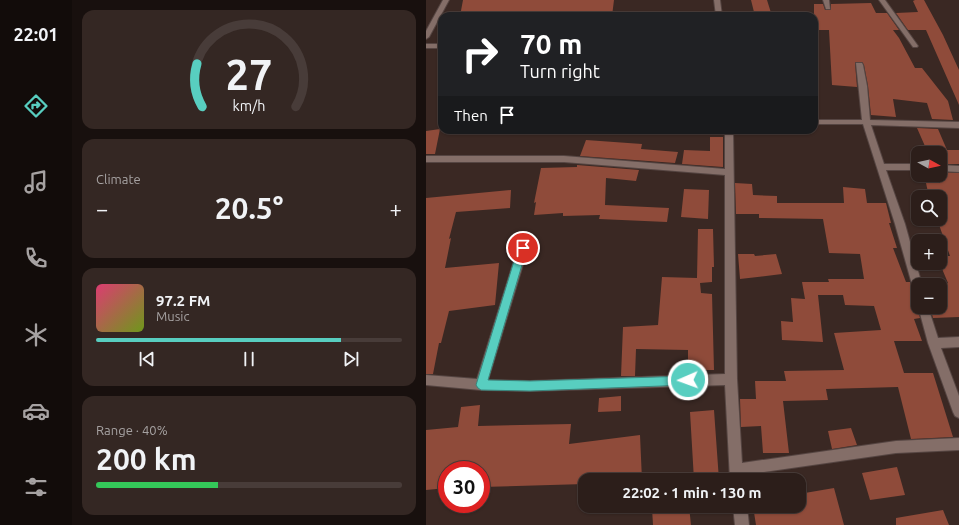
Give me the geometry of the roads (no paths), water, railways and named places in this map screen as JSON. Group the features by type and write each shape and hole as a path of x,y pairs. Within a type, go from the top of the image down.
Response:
{"street":[{"path":"439,12 446,0"},
{"path":"717,0 718,12"},
{"path":"826,0 828,8"},
{"path":"882,0 916,46"},
{"path":"426,37 428,30 438,13"},
{"path":"426,46 438,46"},
{"path":"859,65 863,86 866,122 900,224 915,278"},
{"path":"818,122 959,125"},
{"path":"729,134 731,379 736,473"},
{"path":"426,159 564,159 730,172"},
{"path":"881,167 911,167"},
{"path":"947,168 959,169"},
{"path":"481,385 523,248"},
{"path":"925,314 959,412"},
{"path":"934,343 959,342"},
{"path":"426,380 481,385 530,386 731,379"},
{"path":"747,473 896,447 959,444"},
{"path":"741,513 742,525"}]}
